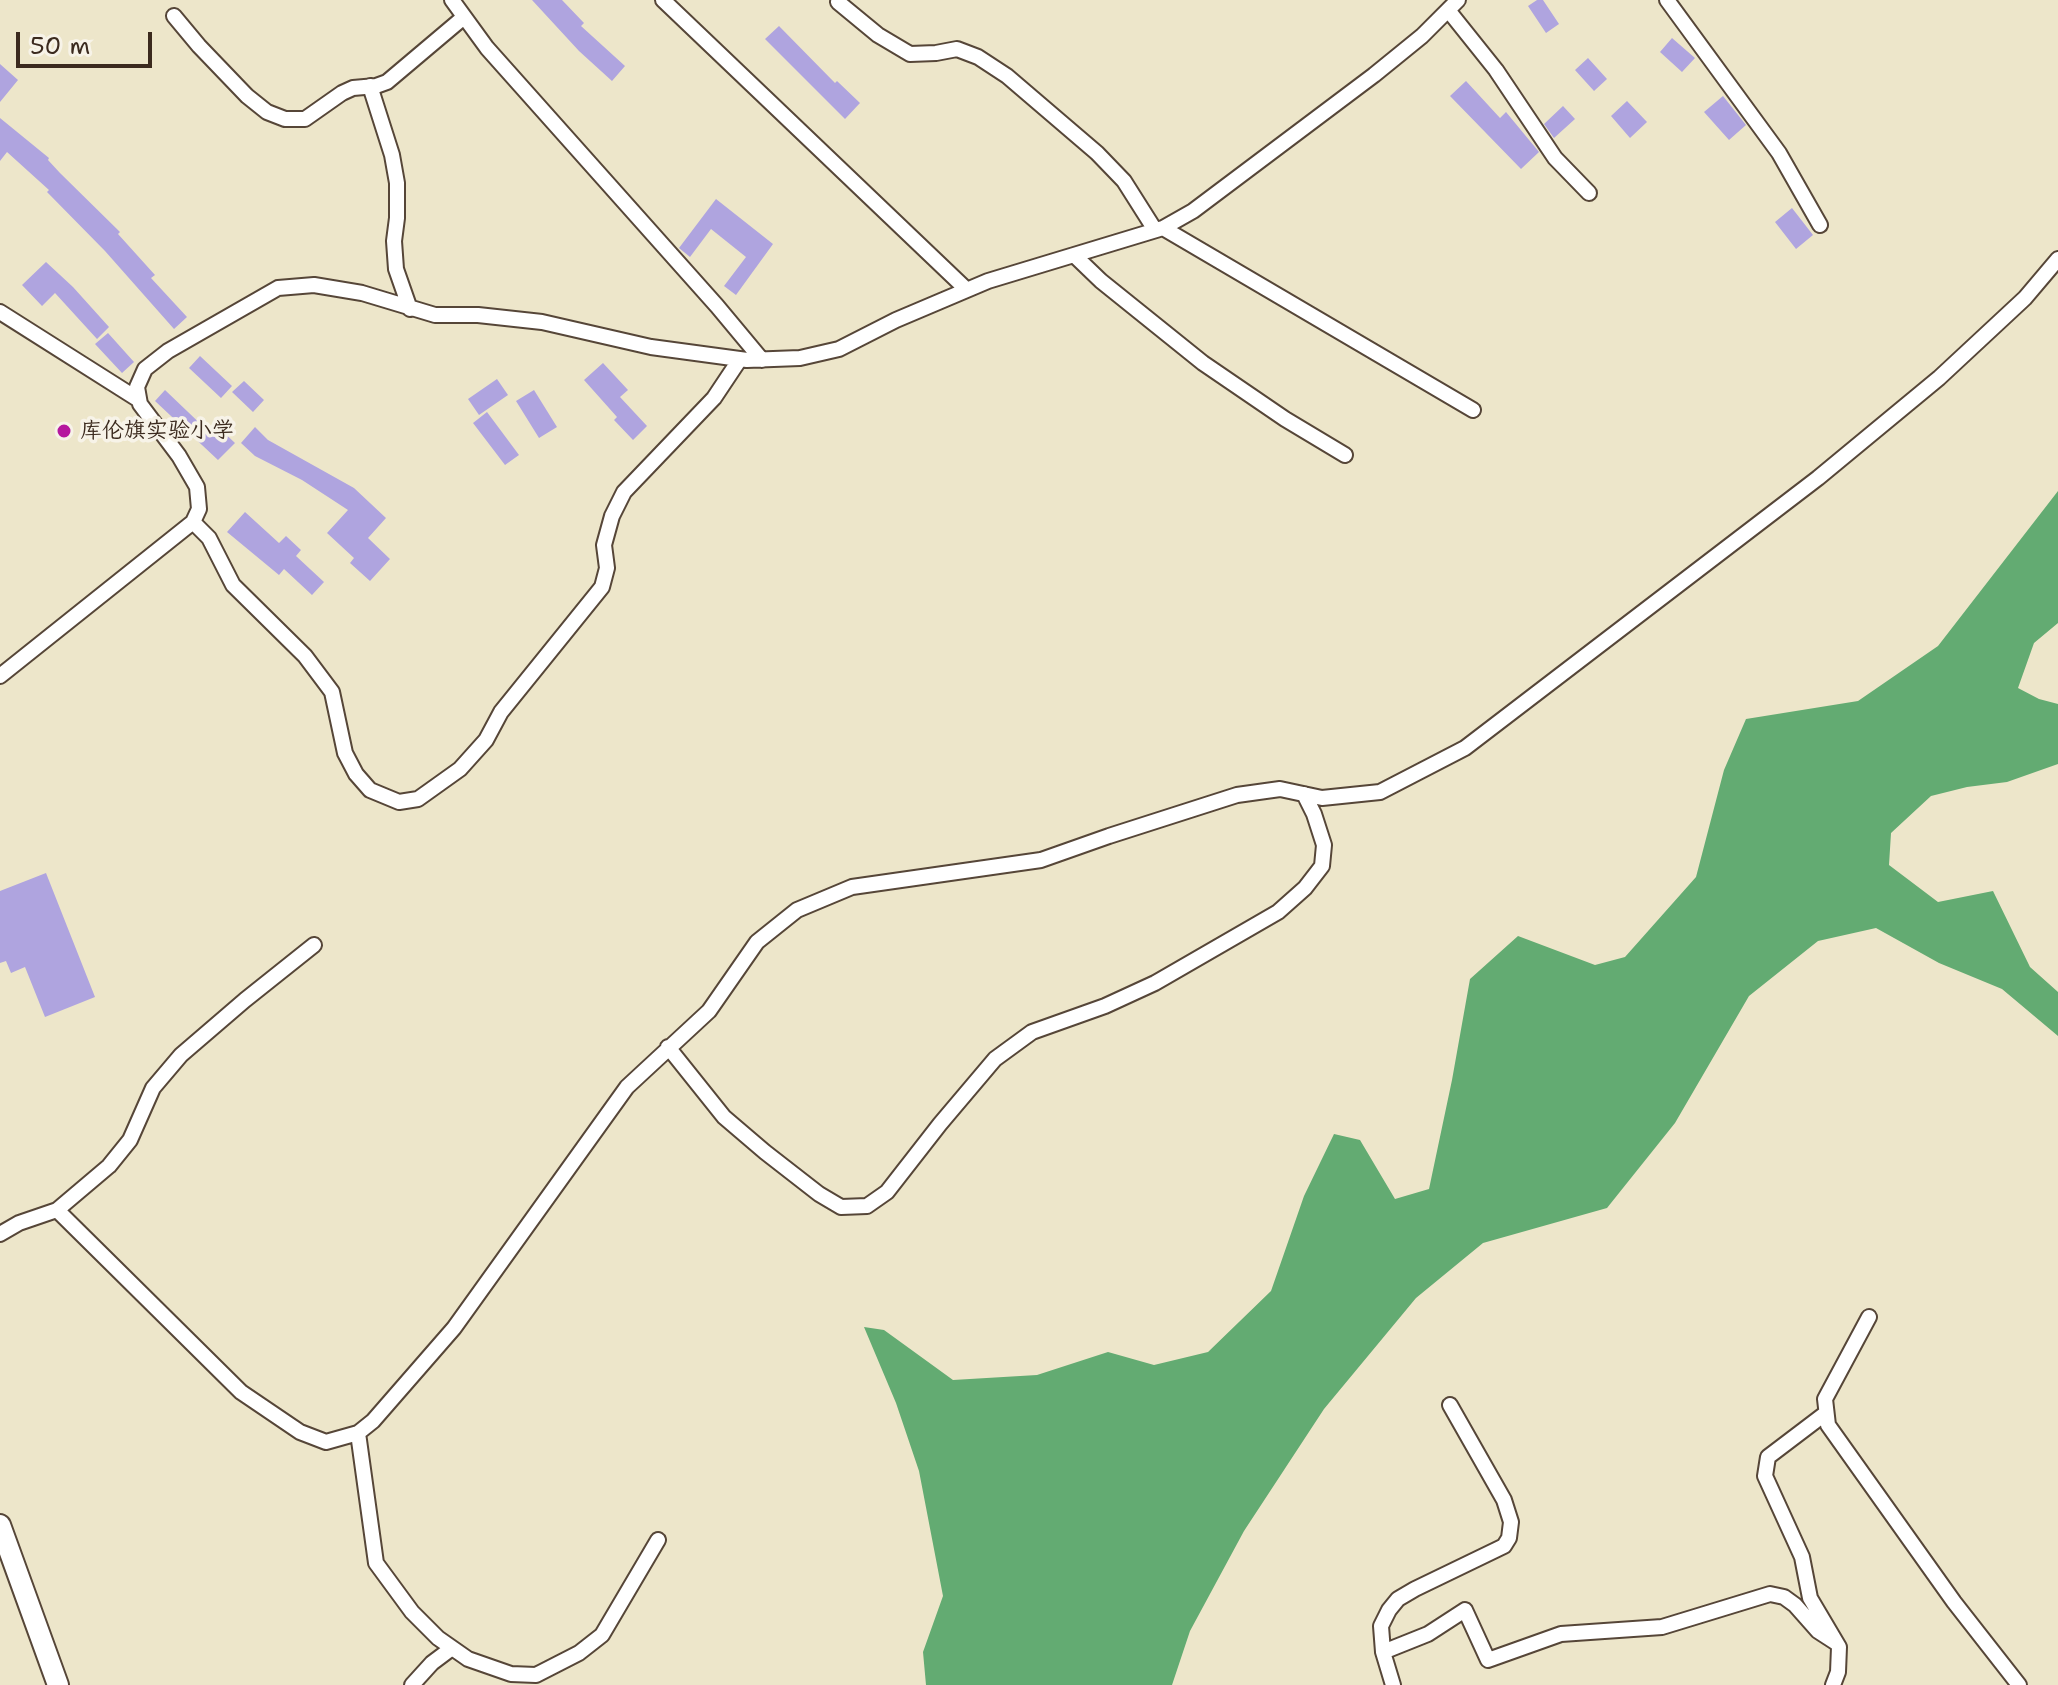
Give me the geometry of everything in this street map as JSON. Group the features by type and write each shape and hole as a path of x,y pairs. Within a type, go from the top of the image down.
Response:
{"main road":[{"path":"0,1525 58,1685"}],"street":[{"path":"452,0 487,48 762,360"},
{"path":"663,0 967,290"},
{"path":"1667,0 1779,153 1820,225"},
{"path":"838,2 878,35 910,54 957,49 978,57 1007,76 1097,153 1124,181 1159,229 1473,410"},
{"path":"139,400 137,387 145,369 168,351 278,288 314,285 362,293 435,315 478,315 542,322 651,347 740,359 800,358 839,349 967,290 1159,229 1193,211 1362,84 1422,36 1453,5 1555,158 1589,193"},
{"path":"174,16 247,96 267,112 285,119 305,119 353,88 387,82 464,17"},
{"path":"370,86 392,155 397,183 396,269 410,309"},
{"path":"1074,255 1101,281 1203,363 1345,455"},
{"path":"57,1210 241,1392 300,1432 326,1442 358,1433 373,1421 454,1328 627,1087 709,1011 757,942 797,910 852,887 1041,860 1237,795 1280,789 1322,798 1380,792 1465,748 1818,478 1939,378 2025,298 2058,259"},
{"path":"0,312 139,400 197,487 199,509 193,522 0,676"},
{"path":"193,522 209,538 233,585 305,656 332,692 345,753 356,774 370,790 399,802 418,799 460,769 486,740 501,712 602,587 607,568 604,545 612,516 624,492 714,398 740,359"},
{"path":"668,1047 724,1117 765,1152 841,1207 867,1206 887,1192 995,1059 1032,1032 1105,1006 1155,983 1278,912 1305,888 1322,866 1324,845 1304,794"},
{"path":"0,1234 19,1223 57,1210 109,1166 130,1140 153,1088 181,1055 314,945"},
{"path":"1869,1317 1825,1399 1828,1425 1954,1602 2019,1685"},
{"path":"1393,1685 1383,1652 1381,1626 1398,1599 1504,1546 1509,1538 1511,1522 1504,1500 1450,1405"},
{"path":"1826,1413 1768,1457 1765,1476 1802,1557 1810,1598 1839,1647 1838,1672 1833,1685"},
{"path":"358,1433 376,1563 412,1612 438,1638 468,1659 511,1674 536,1675 579,1653 602,1635 658,1540"},
{"path":"1383,1652 1428,1634 1465,1610 1488,1660 1561,1634 1662,1627 1770,1594 1784,1597 1795,1605 1818,1631 1835,1642"},
{"path":"412,1685 432,1663 452,1648"}],"green space":[{"path":"2058,491 2058,623 2034,643 2018,688 2039,699 2058,704 2058,764 2007,782 1931,796 1891,833 1889,865 1938,902 1993,891 2030,967 2058,992 2058,1036 2002,989 1939,963 1876,928 1818,941 1749,996 1675,1123 1607,1208 1483,1243 1416,1298 1324,1409 1244,1531 1190,1631 1172,1685 926,1685 923,1652 943,1596 919,1471 896,1403 864,1327 884,1330 953,1380 1037,1375 1108,1352 1154,1365 1208,1352 1271,1291 1304,1196 1334,1134 1360,1140 1395,1199 1429,1189 1470,979 1518,936 1595,965 1625,957 1696,877 1724,770 1746,719 1858,701 1938,646"}],"building":[{"path":"532,0 562,0 584,23 581,26 625,66 612,81"},
{"path":"1543,0 1559,24 1546,33 1528,6"},
{"path":"779,26 835,83 837,81 860,103 845,119 765,39"},
{"path":"1672,38 1695,58 1682,72 1660,52"},
{"path":"1588,58 1607,79 1594,91 1575,70"},
{"path":"0,64 18,80 0,102"},
{"path":"1466,81 1500,118 1506,112 1539,152 1521,169 1450,96"},
{"path":"1723,96 1746,125 1729,140 1704,112"},
{"path":"1627,101 1647,122 1630,138 1611,116"},
{"path":"1563,106 1575,119 1554,138 1544,124"},
{"path":"0,118 49,158 60,173 120,232 118,234 155,275 151,278 187,317 174,329 105,251 47,192 49,190 7,152 0,161"},
{"path":"716,199 773,244 736,295 724,286 746,257 711,229 690,257 679,248"},
{"path":"1792,208 1813,235 1796,249 1775,222"},
{"path":"46,262 109,327 97,339 55,293 42,306 22,285"},
{"path":"108,333 134,362 122,373 95,344"},
{"path":"200,356 232,386 221,398 189,368"},
{"path":"603,363 628,390 620,397 647,426 633,440 584,380"},
{"path":"497,379 508,395 479,415 468,399"},
{"path":"244,381 264,400 253,412 232,392"},
{"path":"165,390 210,433 217,426 235,443 218,460 155,401"},
{"path":"534,390 557,427 539,438 516,401"},
{"path":"487,412 519,455 505,465 473,423"},
{"path":"255,427 268,440 354,488 386,518 368,538 390,559 370,581 350,563 354,558 327,533 348,510 302,480 255,456 241,443"},
{"path":"245,512 279,543 286,536 301,550 296,556 324,582 312,595 284,569 279,575 227,532"},
{"path":"46,873 95,997 45,1017 25,967 11,973 6,961 0,963 0,891"}],"place":[{"name":"库伦旗实验小学","path":"64,431"}]}
